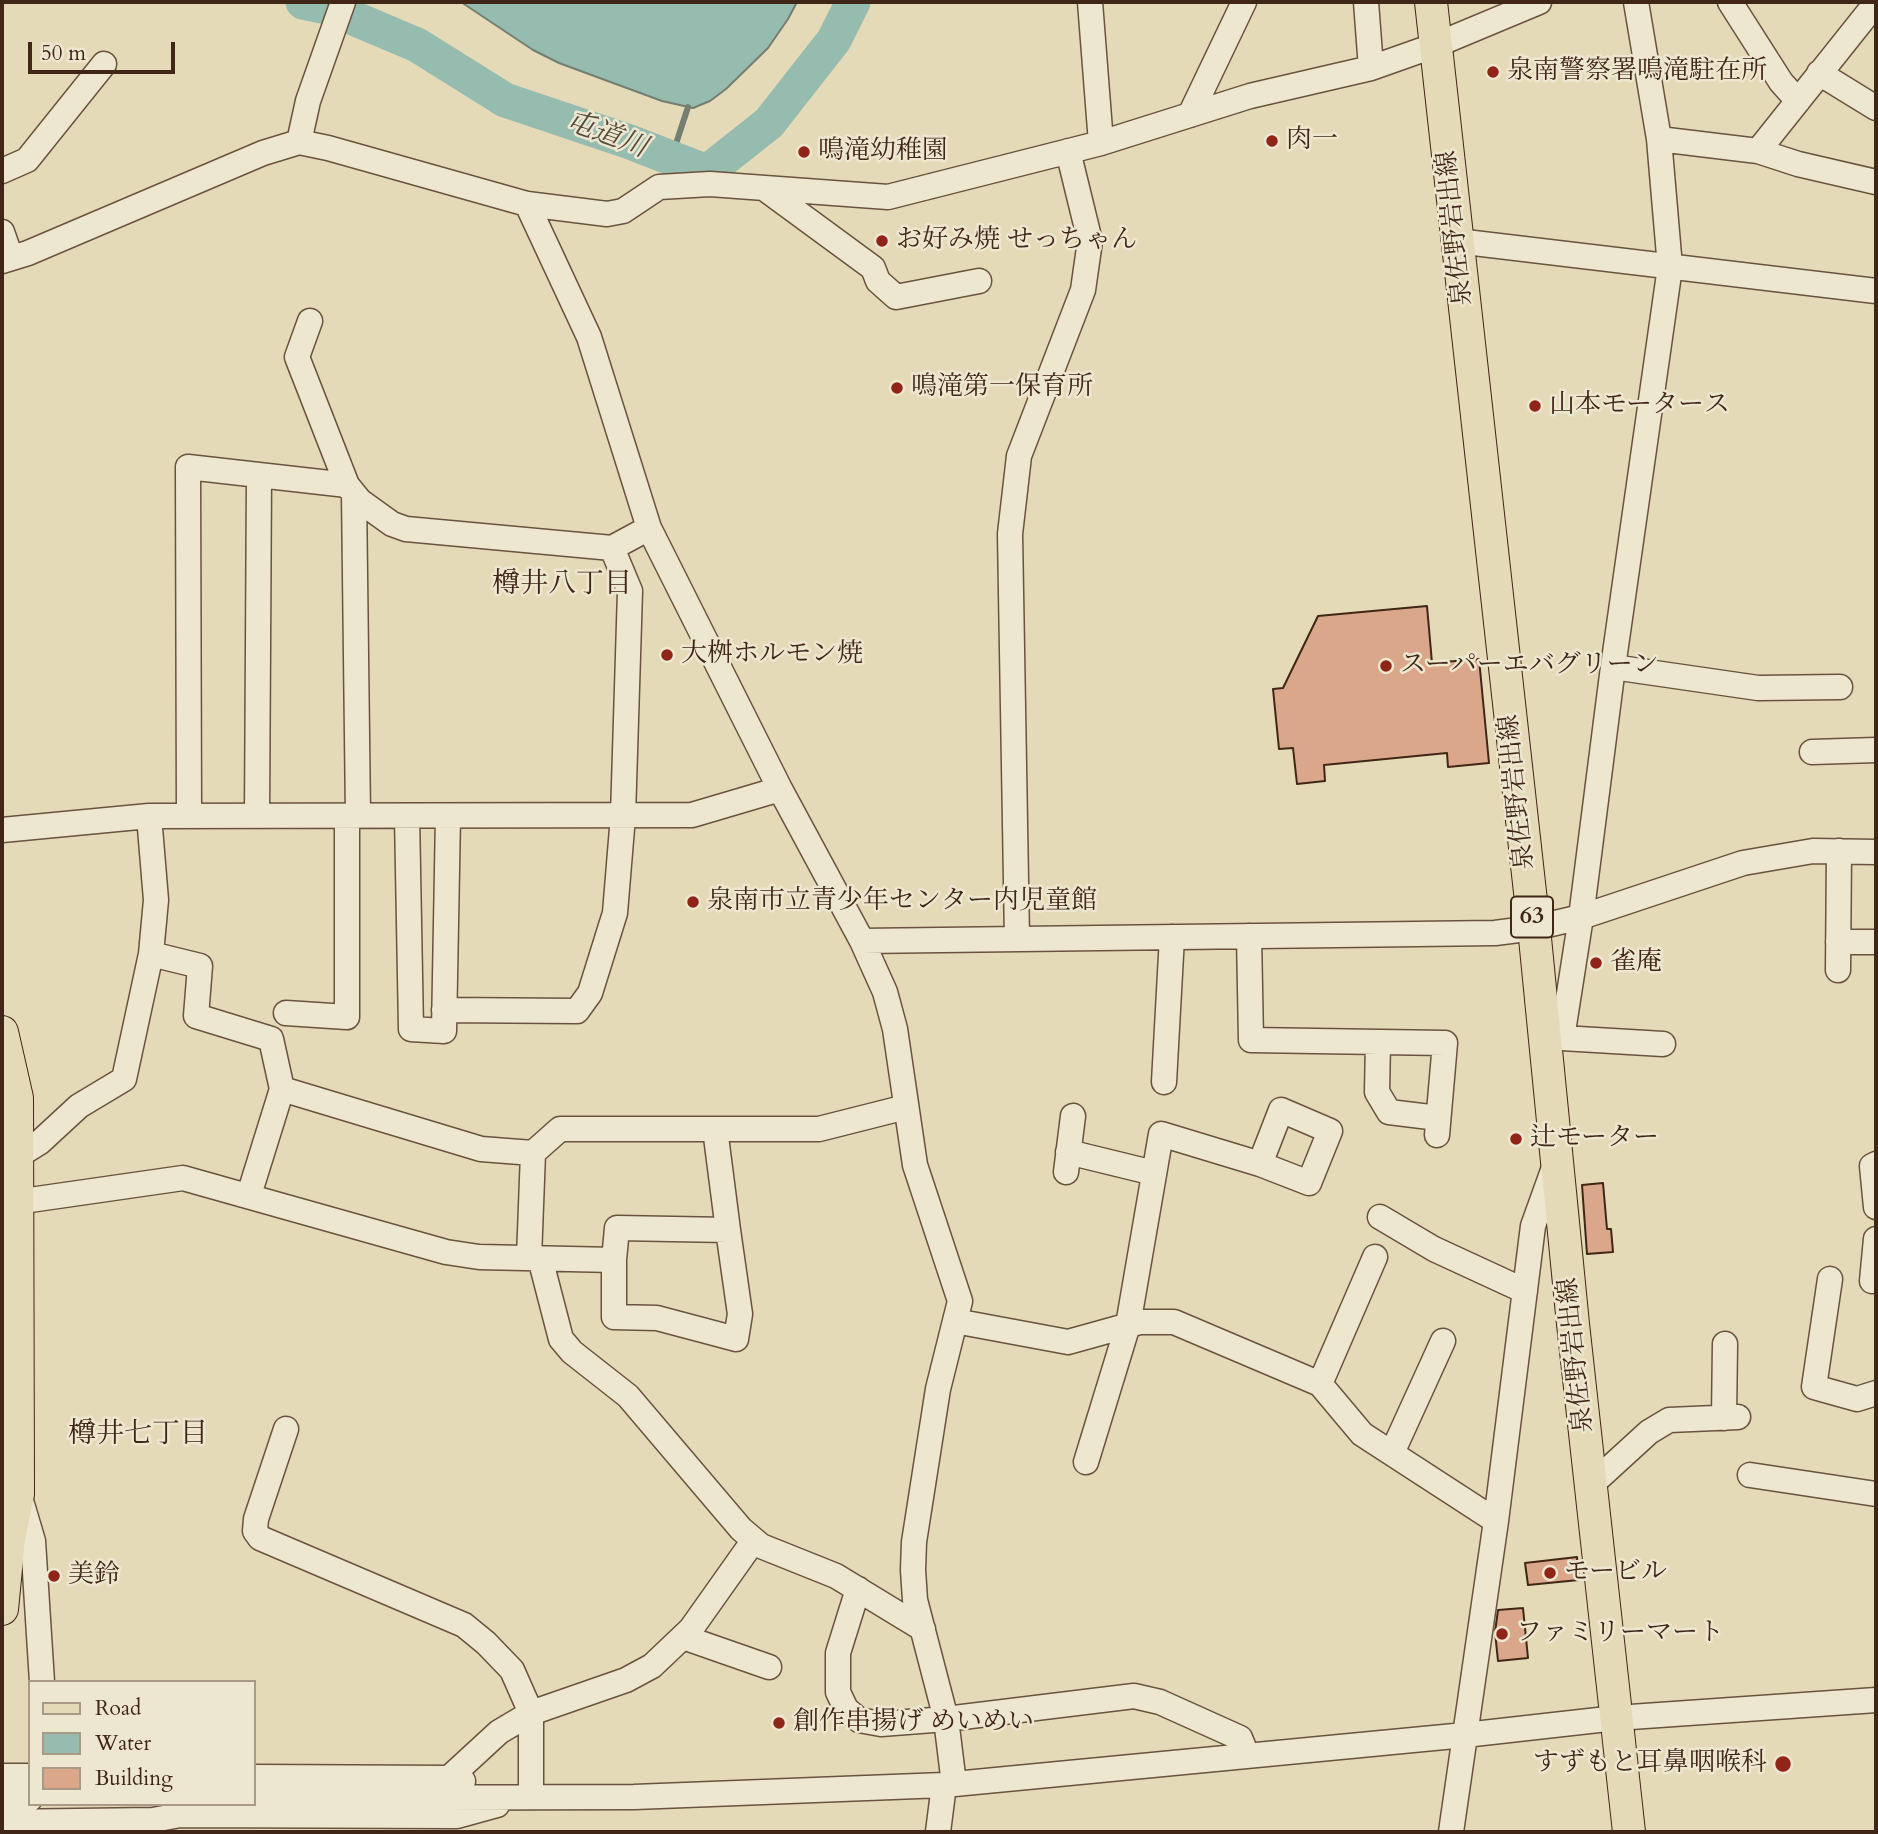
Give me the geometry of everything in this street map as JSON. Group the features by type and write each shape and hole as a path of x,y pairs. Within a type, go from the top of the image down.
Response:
{"main road":[{"name":"泉佐野岩出線","path":"1431,2 1534,928 1553,1038 1557,1158 1629,1832"},
{"path":"2,1032 17,1098 11,1161 16,1202 18,1494 9,1538 2,1609"}],"street":[{"path":"299,142 308,101 343,2"},
{"path":"1090,2 1101,143"},
{"path":"1191,115 1244,2"},
{"path":"1366,2 1371,68"},
{"path":"2,232 6,260 263,153 299,142 527,204 607,214 623,211 659,187 710,184 888,197 1101,143 1250,96 1371,68 1539,2"},
{"path":"1636,2 1659,139 1670,267 1613,667 1581,917 1553,1038 1663,1044"},
{"path":"1730,2 1781,82 1798,101"},
{"path":"1758,151 1868,5"},
{"path":"2,171 27,159 104,64"},
{"path":"1819,73 1876,108"},
{"path":"1659,139 1758,151 1798,164 1876,182"},
{"path":"1017,939 1010,534 1019,456 1083,290 1090,241 1068,151"},
{"path":"764,188 873,268 878,281 896,297 979,281"},
{"path":"527,204 589,337 649,528 780,789 862,941 885,992 895,1029 915,1165 960,1301 938,1389 914,1542 915,1600 946,1719 949,1785 938,1832"},
{"path":"1457,241 1876,290"},
{"path":"310,321 297,357 351,490 360,501 392,524 406,528 612,548 649,528"},
{"path":"189,816 188,467 351,490"},
{"path":"257,816 259,475"},
{"path":"286,1013 347,1017 352,816 351,490"},
{"path":"444,1010 577,1012 590,993 615,913 623,816 630,591 612,548"},
{"path":"1613,667 1758,688 1840,687"},
{"path":"1812,752 1876,750"},
{"path":"2,830 149,816 692,815 780,789"},
{"path":"11,1161 40,1142 79,1106 124,1079 151,954 156,900 149,816"},
{"path":"407,816 411,1029 444,1031 448,816"},
{"path":"1838,970 1839,850"},
{"path":"862,941 1495,933 1534,928 1581,917 1743,863 1813,851 1876,852"},
{"path":"1249,936 1251,1040 1445,1043 1438,1127 1389,1112 1377,1092 1378,1042"},
{"path":"1164,1082 1172,937"},
{"path":"1839,942 1876,942"},
{"path":"151,954 200,966 196,1016 271,1039 282,1089 249,1195"},
{"path":"282,1089 481,1149 533,1153 559,1129 819,1129 906,1107"},
{"path":"1073,1116 1067,1162 1154,1173"},
{"path":"715,1129 729,1230 740,1314 736,1339 657,1318 614,1317 617,1228 729,1230"},
{"path":"1086,1462 1128,1325 1161,1134 1260,1164"},
{"path":"533,1153 535,1258 561,1339 572,1352 628,1396 741,1529 761,1546 836,1576 923,1629"},
{"path":"1451,1832 1496,1521 1533,1226 1557,1158"},
{"path":"1876,1164 1872,1166 1876,1207"},
{"path":"16,1202 183,1178 446,1252 479,1257 614,1260"},
{"path":"1380,1217 1434,1249 1525,1291"},
{"path":"1876,1239 1872,1281 1876,1281"},
{"path":"1321,1384 1376,1257"},
{"path":"1830,1279 1814,1387 1857,1399 1876,1393"},
{"path":"955,1321 1068,1342 1140,1322 1174,1322 1321,1384 1362,1434 1496,1521"},
{"path":"1392,1453 1443,1341"},
{"path":"1591,1485 1649,1432 1670,1420 1731,1417 1725,1344"},
{"path":"286,1429 256,1519 255,1531 260,1538 464,1625 486,1643 512,1670 531,1713 531,1796"},
{"path":"1750,1475 1876,1494"},
{"path":"18,1494 33,1541 42,1680"},
{"path":"449,1778 499,1732 531,1713 626,1681 652,1666 691,1629 754,1540"},
{"path":"858,1589 838,1653 838,1692 846,1709 859,1720 881,1724 946,1719 1134,1696 1160,1702 1240,1738 1247,1755"},
{"path":"683,1637 769,1667"},
{"path":"256,1798 634,1797 949,1785 1616,1718 1876,1700"},
{"path":"2,1776 28,1776"},
{"path":"256,1777 449,1778 531,1796"},
{"path":"2,1822 48,1826 154,1826 180,1815 398,1824 457,1816 531,1796"},
{"path":"2,1799 28,1799"}],"water":[{"path":"461,2 797,2 768,48 726,89 710,101 693,108 662,101 559,63 533,50"}],"building":[{"path":"1427,606 1432,663 1479,659 1489,763 1448,767 1447,753 1324,765 1325,781 1297,784 1293,748 1279,749 1273,689 1283,688 1318,616"},
{"path":"1603,1183 1607,1229 1611,1229 1613,1252 1587,1254 1582,1185"},
{"path":"1577,1557 1579,1580 1528,1585 1525,1563"},
{"path":"1523,1608 1528,1658 1498,1661 1495,1632 1498,1610"}],"waterway":[{"name":"屯道川","path":"303,2 327,7 417,45 505,100 630,142 707,172 769,123 834,40 853,2"},
{"path":"671,159 688,107"}],"place":[{"name":"泉南警察署鳴滝駐在所","path":"1493,72"},
{"name":"肉一","path":"1272,141"},
{"name":"鳴滝幼稚園","path":"804,152"},
{"name":"お好み焼 せっちゃん","path":"882,241"},
{"name":"鳴滝第一保育所","path":"897,388"},
{"name":"山本モータース","path":"1535,406"},
{"name":"大桝ホルモン焼","path":"667,655"},
{"name":"スーパーエバグリーン","path":"1386,666"},
{"name":"泉南市立青少年センター内児童館","path":"693,902"},
{"name":"雀庵","path":"1596,963"},
{"name":"辻モーター","path":"1516,1139"},
{"name":"モービル","path":"1550,1573"},
{"name":"美鈴","path":"54,1576"},
{"name":"ファミリーマート","path":"1502,1634"},
{"name":"創作串揚げ めいめい","path":"779,1723"},
{"name":"すずもと耳鼻咽喉科","path":"1783,1764"}],"district":[{"name":"樽井八丁目","path":"562,586"},
{"name":"樽井七丁目","path":"138,1436"}]}
